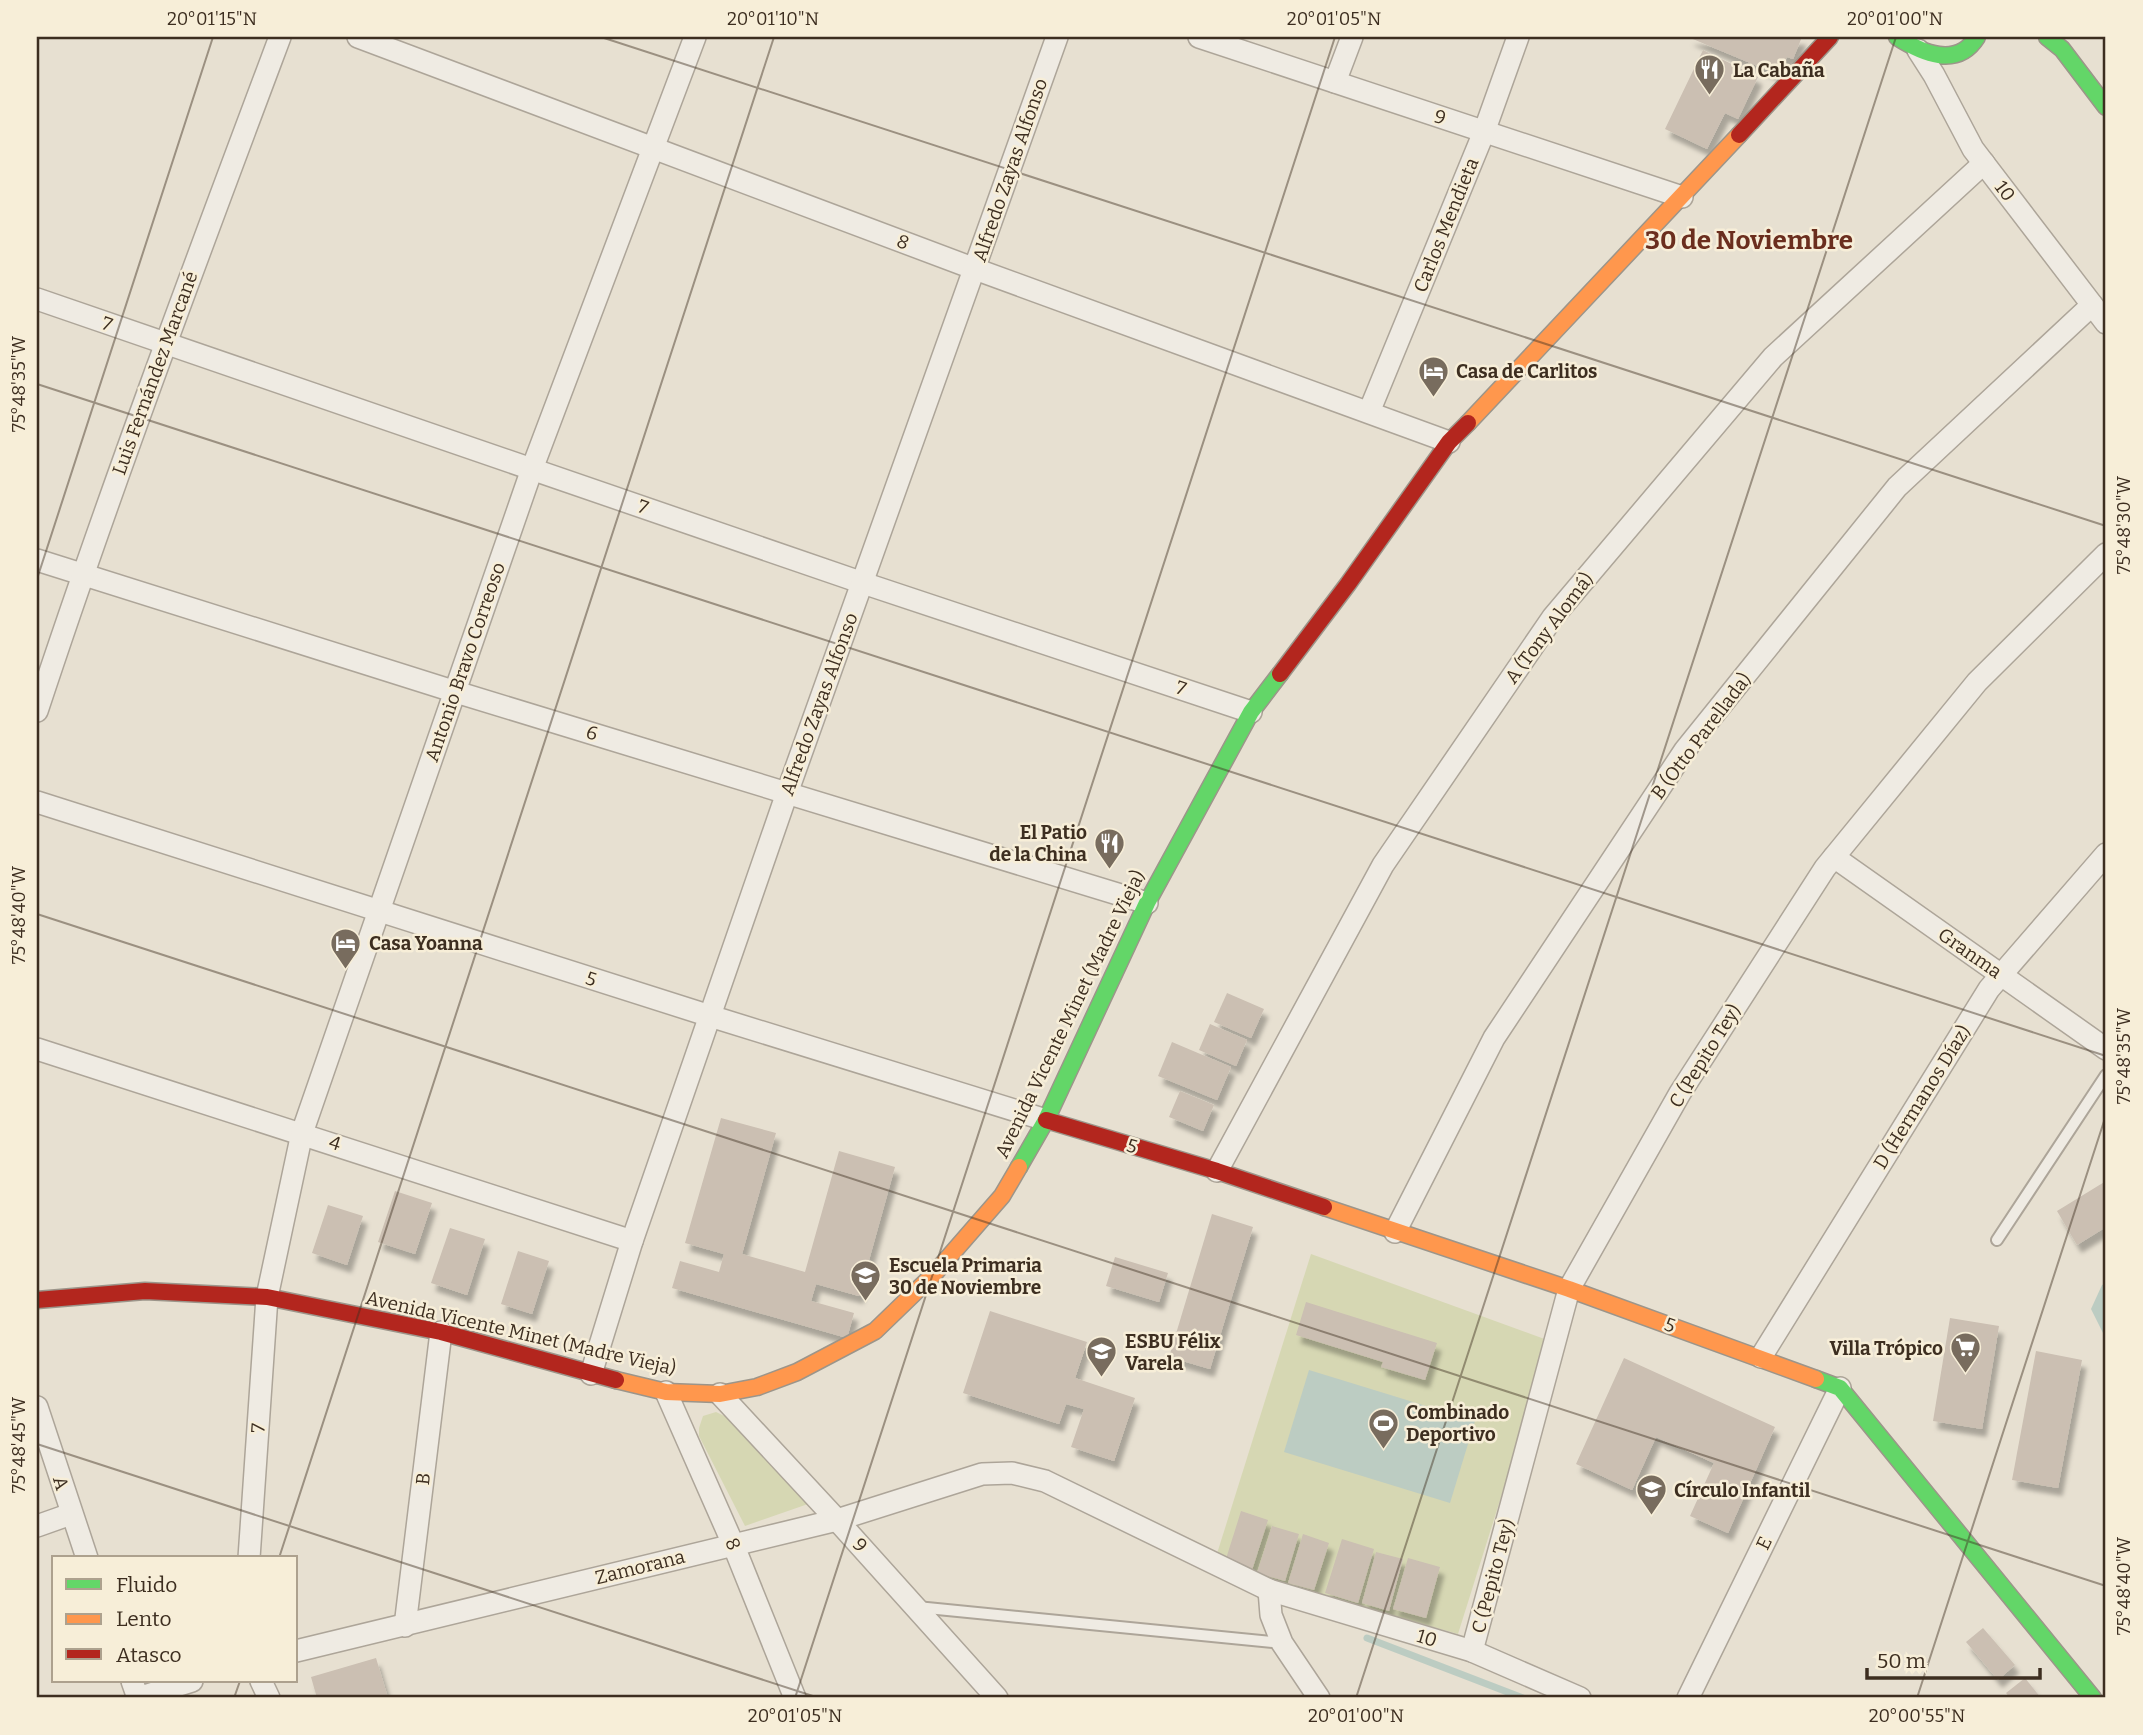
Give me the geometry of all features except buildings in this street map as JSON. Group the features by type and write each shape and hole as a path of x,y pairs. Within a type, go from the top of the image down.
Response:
{"main road":[{"name":"Avenida Vicente Minet (Madre Vieja)","path":"37,1300 145,1291 267,1297 441,1332 666,1392 720,1394 757,1387 797,1372 875,1331 934,1275 1002,1196 1046,1120 1147,903 1251,712 1348,584 1449,442 1830,37"},
{"name":"10","path":"1897,37 1937,57 1957,55 1976,40 1996,37"},
{"path":"2055,41 2106,107"},
{"name":"5","path":"1046,1120 1217,1171 1569,1289 1840,1388 2093,1698"}],"street":[{"name":"Luis Fernández Marcané","path":"37,711 164,344 280,37"},
{"name":"8","path":"358,37 975,269 1449,442"},
{"name":"Antonio Bravo Correoso","path":"267,1297 302,1133 377,911 532,469 695,37"},
{"name":"Alfredo Zayas Alfonso","path":"591,1374 632,1241 787,793 1057,37"},
{"name":"9","path":"1199,37 1682,197"},
{"path":"1335,82 1352,37"},
{"name":"Carlos Mendieta","path":"1369,412 1484,132 1518,37"},
{"name":"10","path":"1912,43 1934,75 1973,149 2106,323"},
{"name":"A (Tony Alomá)","path":"1217,1171 1383,864 1553,617 1773,357 1984,163"},
{"name":"7","path":"37,299 863,583 1251,712"},
{"name":"B (Otto Parellada)","path":"1395,1232 1494,1038 1685,750 1897,488 2092,305"},
{"name":"C (Pepito Tey)","path":"1472,1651 1569,1289 1680,1093 1834,857 1977,682 2106,554"},
{"name":"6","path":"37,560 456,692 1147,903"},
{"name":"5","path":"37,802 1046,1120"},
{"name":"D (Hermanos Díaz)","path":"1761,1357 1989,989 2106,854"},
{"name":"Granma","path":"1834,857 2106,1049"},
{"name":"4","path":"37,1049 632,1241"},
{"name":"7","path":"249,1556 267,1297"},
{"name":"B","path":"405,1626 441,1332"},
{"name":"E","path":"1688,1698 1840,1388"},
{"name":"8","path":"666,1392 733,1544 795,1698"},
{"name":"9","path":"720,1394 997,1698"},
{"name":"A","path":"37,1407 86,1556"},
{"name":"10","path":"982,1474 1012,1473 1045,1481 1269,1590 1472,1651 1580,1698"},
{"name":"Zamorana","path":"298,1651 837,1520 982,1474"},
{"path":"37,1525 71,1514"},
{"path":"1269,1590 1271,1615 1282,1643 1319,1698"},
{"path":"138,1698 189,1682"},
{"path":"261,1682 269,1698"}],"lane":[{"path":"1997,1240 2106,1075"},
{"path":"914,1607 1282,1643"}],"green space":[{"name":"Combinado Deportivo","path":"1311,1254 1550,1341 1458,1634 1273,1582 1215,1560"},
{"path":"716,1412 737,1422 808,1504 745,1526 699,1436 703,1416"}],"shaded area":[{"path":"2106,1283 2106,1339 2091,1309 2102,1285"},
{"path":"1309,1370 1475,1421 1450,1503 1284,1452"}],"waterway":[{"path":"1367,1638 1523,1698"}],"traffic: fast":[{"path":"1897,37 1917,48 1939,55 1960,53 1977,37"},
{"path":"2047,37 2062,49 2106,107"},
{"path":"1019,1167 1046,1120 1147,903 1251,712 1280,674"},
{"path":"1816,1379 1840,1388 2093,1698"}],"traffic: slow":[{"path":"1468,423 1739,135"},
{"path":"616,1380 666,1392 720,1394 757,1387 797,1372 875,1331 934,1274 1002,1196 1019,1167"},
{"path":"1324,1207 1569,1289 1816,1379"}],"traffic: jam":[{"path":"1739,135 1830,37"},
{"path":"1280,674 1449,442 1468,423"},
{"path":"1046,1120 1217,1171 1324,1207"},
{"path":"37,1300 145,1291 267,1297 441,1332 616,1380"}],"place":[{"name":"La Cabaña","path":"1710,97"},
{"name":"Casa de Carlitos","path":"1433,398"},
{"name":"El Patio de la China","path":"1110,870"},
{"name":"Casa Yoanna","path":"346,970"},
{"name":"Escuela Primaria 30 de Noviembre","path":"866,1303"},
{"name":"Villa Trópico","path":"1966,1375"},
{"name":"ESBU Félix Varela","path":"1102,1379"},
{"name":"Combinado Deportivo","path":"1383,1450"},
{"name":"Círculo Infantil","path":"1651,1517"}],"district":[{"name":"30 de Noviembre","path":"1749,240"}]}
